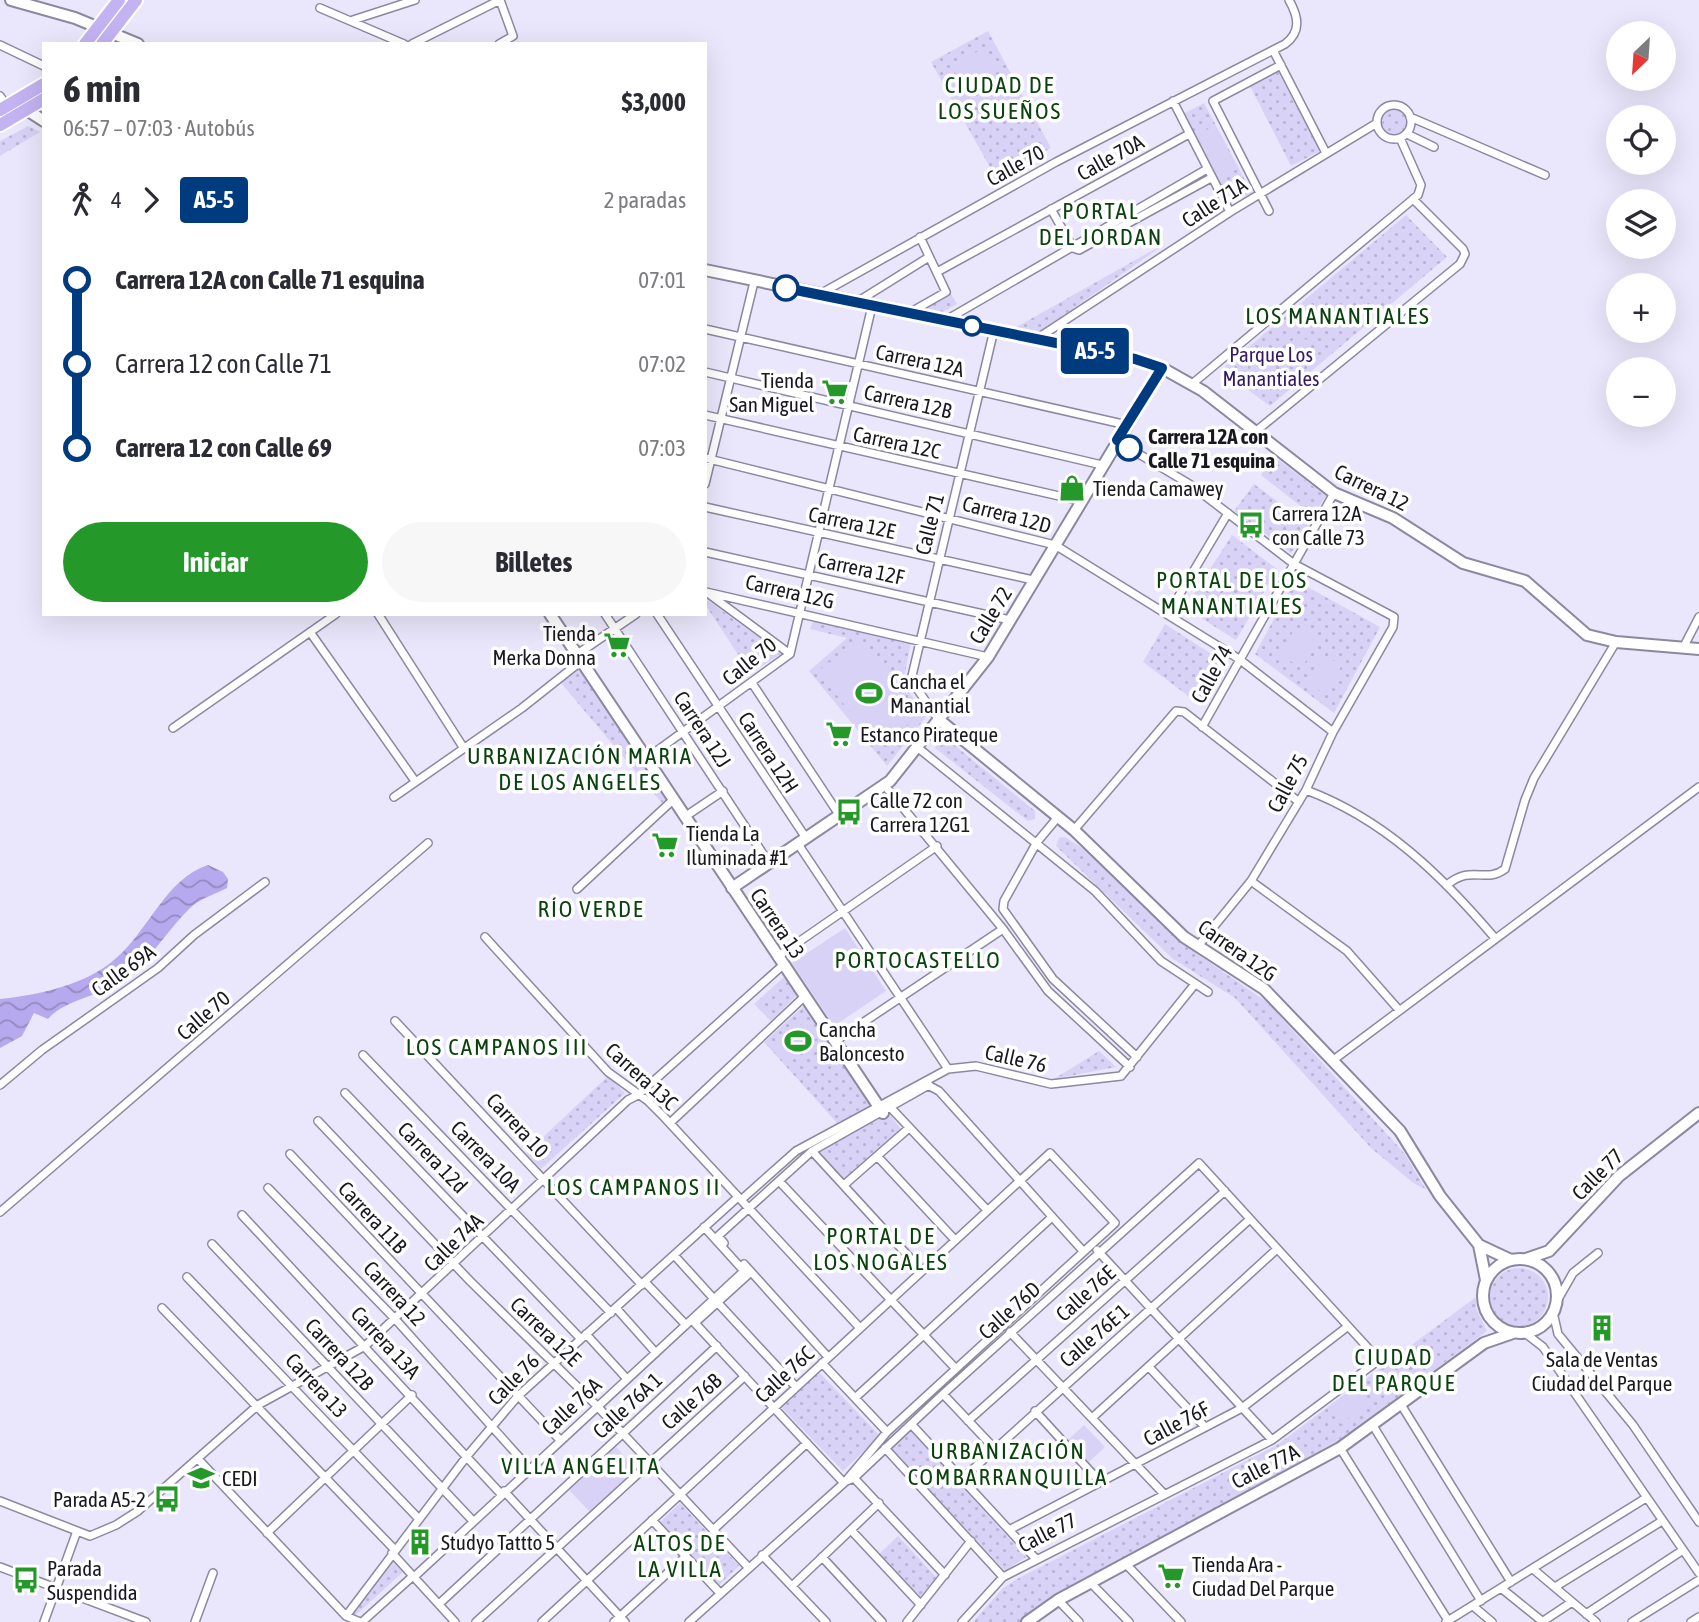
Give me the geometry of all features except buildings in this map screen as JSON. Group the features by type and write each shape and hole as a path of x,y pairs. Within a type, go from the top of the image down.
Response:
{"main road":[{"path":"87,42 118,0"},
{"path":"104,42 136,0"},
{"path":"2,104 42,85"},
{"path":"0,125 42,100"}],"street":[{"path":"11,0 99,26 134,42"},
{"path":"352,20 415,0"},
{"path":"416,42 500,0 513,36 502,42"},
{"name":"Calle 70","path":"819,295 920,237 1172,101 1273,50 1292,38 1298,26 1296,12 1289,0"},
{"path":"320,8 400,42"},
{"path":"0,45 42,65"},
{"path":"1273,50 1326,153"},
{"path":"1269,211 1213,101 1281,65"},
{"path":"1172,101 1230,212"},
{"path":"1434,147 1403,136 1387,138 1379,131 1377,123 1380,112 1392,105 1402,107 1410,117 1545,175"},
{"path":"27,110 42,120"},
{"path":"1192,384 1413,199 1421,185 1403,136 1410,117"},
{"name":"Calle 71A","path":"1037,339 1258,194 1377,123"},
{"name":"Calle 70A","path":"936,272 1189,134"},
{"path":"946,320 1073,248 1076,242 1207,169"},
{"path":"1051,209 1073,248 1079,250 1211,178"},
{"path":"1255,432 1460,264 1464,256 1463,249 1413,199"},
{"path":"909,313 946,292 920,237"},
{"path":"857,302 929,257"},
{"name":"Carrera 12","path":"707,270 1135,359 1162,368 1192,384 1334,493 1393,518 1463,563 1525,581 1587,635 1616,642 1699,649"},
{"path":"708,458 721,419 754,282"},
{"name":"Calle 70","path":"647,758 790,654 802,614 872,306"},
{"name":"Carrera 12A","path":"707,329 1127,425"},
{"name":"Calle 71","path":"938,719 911,683 994,330"},
{"name":"Calle 72","path":"732,888 885,786 988,657 1162,368"},
{"name":"Carrera 12B","path":"707,372 1102,465"},
{"name":"Carrera 12C","path":"707,416 1081,501"},
{"path":"1117,440 1191,485 1294,564"},
{"name":"Carrera 12D","path":"708,458 1055,545 1239,659 1333,732"},
{"name":"Calle 74","path":"1074,830 1171,715 1176,711 1184,712 1202,727 1334,493"},
{"name":"Carrera 12E","path":"707,507 1033,580"},
{"path":"1168,614 1228,513"},
{"name":"Carrera 12F","path":"707,552 1010,620"},
{"name":"Calle 75","path":"1198,946 1251,881 1306,790 1333,732 1393,627 1394,617 1391,614 1294,564"},
{"name":"Carrera 12G","path":"707,592 988,657"},
{"path":"707,593 790,654"},
{"path":"173,728 333,616"},
{"path":"379,616 463,747"},
{"name":"Carrera 13","path":"551,616 834,1042 884,1109"},
{"name":"Carrera 12J","path":"607,616 769,863"},
{"path":"394,797 522,708 633,616"},
{"name":"Carrera 12H","path":"658,616 719,707 844,911 948,1069"},
{"path":"1683,648 1699,617"},
{"path":"310,632 415,781"},
{"path":"1447,885 1460,875 1498,874 1505,869 1525,800 1535,778 1616,642"},
{"path":"752,683 840,816"},
{"name":"Carrera 12G","path":"938,719 1074,830 1184,937 1264,989 1400,1131 1454,1217 1479,1245 1511,1260"},
{"path":"1202,727 1299,802"},
{"path":"917,747 1094,891 1161,961 1208,992"},
{"path":"885,786 1003,929 1048,992 1130,1067 1195,984"},
{"path":"1332,1061 1494,937 1699,787"},
{"path":"1306,790 1338,802 1369,820 1447,885 1494,937"},
{"path":"685,816 723,791"},
{"path":"578,889 674,799"},
{"path":"1058,817 1037,842 1004,901 1003,909 1054,979 1137,1057"},
{"name":"Calle 70","path":"0,1212 428,843"},
{"path":"780,961 844,911 937,846"},
{"path":"1251,881 1348,951 1399,1010"},
{"name":"Calle 69A","path":"0,1085 42,1049 158,968 194,935 265,882"},
{"path":"834,1042 1003,929"},
{"name":"Carrera 13C","path":"485,937 606,1069 648,1101 670,1123 860,1328"},
{"name":"Calle 74A","path":"77,1531 90,1536 117,1525 138,1511 258,1405 365,1346 455,1265 543,1178 628,1100 638,1095 780,961"},
{"path":"670,1123 804,997"},
{"name":"Carrera 10","path":"395,1021 644,1283"},
{"name":"Carrera 10A","path":"363,1055 614,1310"},
{"name":"Calle 76","path":"751,1272 718,1236 812,1151 948,1069 976,1066 1040,1082 1065,1084 1115,1078 1130,1067"},
{"path":"925,1083 939,1091 1083,1251"},
{"name":"Calle 76","path":"348,1619 394,1551 467,1456 518,1396 552,1363 704,1227 796,1150 884,1109 925,1083"},
{"name":"Carrera 12d","path":"345,1093 627,1379"},
{"path":"884,1109 909,1128 987,1210"},
{"name":"Calle 77","path":"1524,1259 1549,1251 1619,1176 1699,1114"},
{"name":"Carrera 12E","path":"318,1121 455,1265 623,1432 748,1567"},
{"path":"844,1185 909,1128"},
{"path":"812,1151 922,1271"},
{"name":"Calle 76C","path":"542,1622 1050,1153 1115,1223"},
{"name":"Carrera 11B","path":"290,1154 559,1440"},
{"path":"877,1156 955,1240"},
{"name":"Calle 76D","path":"844,1483 854,1478 1010,1332 1199,1163 1225,1191"},
{"path":"779,1181 956,1369"},
{"name":"Carrera 12","path":"268,1188 396,1320 530,1468"},
{"path":"1225,1191 1347,1327"},
{"name":"Calle 76E","path":"968,1420 1225,1191"},
{"name":"Carrera 13A","path":"242,1215 467,1456 530,1518 620,1620"},
{"path":"855,1398 1052,1217"},
{"name":"Calle 76E 1","path":"962,1479 1250,1219"},
{"name":"Calle 76D","path":"689,1622 844,1483 887,1432 1115,1223"},
{"path":"704,1227 744,1271 716,1301"},
{"name":"Carrera 12B","path":"212,1244 473,1521"},
{"path":"1091,1244 1272,1440"},
{"path":"1479,1245 1486,1280 1483,1302 1486,1313 1493,1322 1513,1333 1525,1333 1546,1322 1573,1273 1598,1254"},
{"path":"1091,1418 1277,1249"},
{"path":"674,1255 796,1387"},
{"path":"1486,1280 1501,1264 1524,1259 1535,1262 1552,1278 1558,1334 1633,1425 1699,1522"},
{"path":"716,1301 751,1272 855,1398 887,1432"},
{"name":"Carrera 13","path":"187,1277 419,1519"},
{"path":"644,1283 717,1346 844,1483"},
{"name":"Calle 76A","path":"361,1622 559,1440 716,1301"},
{"path":"162,1308 258,1405 394,1551 455,1622"},
{"path":"614,1310 656,1353"},
{"name":"Calle 77","path":"962,1622 1003,1577 1272,1440 1379,1360 1347,1327"},
{"name":"Calle 76F","path":"1009,1530 1242,1408 1347,1327"},
{"path":"1010,1332 1164,1494"},
{"name":"Calle 77A","path":"1029,1621 1090,1582 1339,1448 1484,1343 1513,1333"},
{"path":"1525,1333 1543,1347 1699,1573"},
{"name":"Calle 76A 1","path":"439,1604 717,1346"},
{"path":"1149,1367 1205,1427"},
{"name":"Calle 76B","path":"476,1622 745,1376"},
{"path":"943,1394 995,1449"},
{"path":"267,1533 412,1395"},
{"path":"1400,1403 1511,1582"},
{"path":"1035,1411 1100,1482"},
{"path":"911,1424 1036,1559"},
{"path":"1372,1424 1481,1601"},
{"path":"713,1530 807,1443"},
{"path":"885,1448 1003,1577"},
{"path":"1339,1448 1448,1622 1646,1498"},
{"path":"198,1459 348,1619 361,1622"},
{"path":"854,1478 945,1575"},
{"path":"0,1501 77,1531 44,1622"},
{"path":"792,1586 879,1503"},
{"path":"652,1520 720,1593"},
{"path":"1555,1587 1662,1521"},
{"path":"851,1530 920,1605"},
{"path":"908,1622 971,1541"},
{"path":"1586,1614 1683,1550"},
{"path":"762,1555 826,1622"},
{"path":"620,1620 685,1557"},
{"path":"822,1557 882,1622"},
{"path":"1125,1563 1181,1622"},
{"path":"0,1567 146,1622"},
{"path":"1533,1569 1597,1622"},
{"path":"195,1622 213,1573"},
{"path":"1632,1622 1699,1580"},
{"path":"1090,1582 1129,1622"},
{"path":"1501,1588 1542,1622 1572,1602"},
{"path":"1058,1600 1079,1622"},
{"path":"1473,1606 1492,1622"},
{"path":"1691,1622 1699,1617"}],"green space":[{"path":"988,31 1051,148 996,178 931,62"},
{"path":"985,47 995,68 962,87 952,67"},
{"path":"1278,71 1320,151 1291,166 1250,86"},
{"path":"1204,103 1252,193 1230,204 1181,115"},
{"path":"1394,109 1403,113 1407,122 1403,131 1394,135 1385,131 1381,122 1385,113"},
{"path":"1215,125 1237,167 1217,178 1195,136"},
{"path":"28,126 40,132 0,156 0,141"},
{"name":"Parque Los Manantiales","path":"1406,215 1447,257 1270,406 1221,370"},
{"path":"1165,244 1037,334 1013,329 1146,254"},
{"path":"950,292 957,304 939,314 920,310"},
{"path":"1295,335 1312,342 1300,371 1283,363"},
{"path":"1259,348 1277,357 1265,385 1246,377"},
{"path":"1272,455 1326,496 1313,516 1261,475"},
{"path":"1254,484 1310,526 1291,553 1234,511"},
{"path":"1232,535 1277,569 1236,640 1185,608"},
{"path":"1295,580 1380,627 1334,713 1255,654"},
{"path":"707,599 781,654 750,673 707,607"},
{"path":"814,619 911,642 903,683 926,717 887,766 809,671 847,638 810,629"},
{"path":"1165,624 1227,664 1203,707 1143,662"},
{"path":"1295,627 1317,637 1303,667 1281,657"},
{"name":"Cancha el Manantial","path":"861,639 920,715 878,748 818,671"},
{"path":"1320,655 1342,664 1329,695 1307,685"},
{"path":"580,668 669,799 663,804 561,683"},
{"path":"940,738 947,739 1035,811 1035,819 1028,821 935,748"},
{"path":"1065,837 1090,853 1197,954 1267,1002 1405,1154 1426,1190 1412,1182 1371,1148 1235,998 1173,959 1056,846 1059,838"},
{"path":"845,928 886,991 834,1026 792,963"},
{"path":"785,976 797,995 771,1021 754,1004"},
{"path":"805,1005 871,1105 837,1123 764,1042"},
{"name":"Cancha Baloncesto","path":"806,1020 820,1035 790,1063 776,1048"},
{"path":"1099,1051 1116,1067 1054,1079"},
{"path":"608,1076 625,1093 541,1169 526,1153"},
{"path":"889,1114 901,1129 845,1180 818,1150"},
{"path":"1513,1268 1525,1268 1540,1276 1548,1291 1548,1303 1540,1318 1525,1326 1513,1326 1498,1318 1490,1303 1490,1291 1498,1276"},
{"path":"1476,1297 1476,1308 1487,1331 1344,1437 1033,1611 1020,1622 973,1622 1003,1588 1017,1579 1277,1445"},
{"path":"818,1371 880,1436 843,1471 781,1407"},
{"path":"1352,1389 1365,1405 1341,1424 1328,1407"},
{"path":"1084,1425 1105,1447 1088,1463 1067,1441"},
{"path":"910,1429 1026,1557 1005,1571 890,1447"},
{"path":"616,1447 637,1470 591,1513 569,1490"},
{"path":"1272,1450 1279,1464 1254,1478 1246,1463"},
{"path":"680,1503 739,1566 718,1586 659,1523"},
{"path":"898,1536 936,1577 919,1599 879,1554"},
{"path":"390,1558 403,1572 355,1616 349,1613"}],"water":[{"path":"208,865 223,872 228,879 227,888 193,905 129,976 110,988 64,1007 48,1019 34,1013 22,1036 0,1048 0,999 61,987 103,968 127,948 180,881"}],"bus line":[{"name":"A5-5","path":"786,288 1135,359 1162,368 1117,440 1129,448"}],"place":[{"name":"Tienda San Miguel","path":"835,392"},
{"name":"Carrera 12A con Calle 71 esquina","path":"1129,448"},
{"name":"Tienda Camawey","path":"1072,488"},
{"name":"Carrera 12A con Calle 73","path":"1251,525"},
{"name":"Tienda Merka Donna","path":"617,645"},
{"name":"Cancha el Manantial","path":"869,693"},
{"name":"Estanco Pirateque","path":"839,734"},
{"name":"Calle 72 con Carrera 12G1","path":"849,812"},
{"name":"Tienda La Iluminada #1","path":"665,845"},
{"name":"Cancha Baloncesto","path":"798,1041"},
{"name":"Sala de Ventas Ciudad del Parque","path":"1602,1328"},
{"name":"CEDI","path":"201,1478"},
{"name":"Parada A5-2","path":"167,1499"},
{"name":"Studyo Tattto 5","path":"420,1542"},
{"name":"Tienda Ara - Ciudad Del Parque","path":"1171,1576"},
{"name":"Parada Suspendida","path":"26,1580"}],"district":[{"name":"CIUDAD DE LOS SUEÑOS","path":"1000,98"},
{"name":"PORTAL DEL JORDAN","path":"1101,224"},
{"name":"LOS MANANTIALES","path":"1338,316"},
{"name":"PORTAL DE LOS MANANTIALES","path":"1232,593"},
{"name":"URBANIZACIÓN MARIA DE LOS ANGELES","path":"580,769"},
{"name":"RÍO VERDE","path":"591,909"},
{"name":"PORTOCASTELLO","path":"918,960"},
{"name":"LOS CAMPANOS III","path":"497,1047"},
{"name":"LOS CAMPANOS II","path":"634,1187"},
{"name":"PORTAL DE LOS NOGALES","path":"881,1249"},
{"name":"CIUDAD DEL PARQUE","path":"1394,1370"},
{"name":"URBANIZACIÓN COMBARRANQUILLA","path":"1008,1464"},
{"name":"VILLA ANGELITA","path":"581,1466"},
{"name":"ALTOS DE LA VILLA","path":"680,1556"}]}
